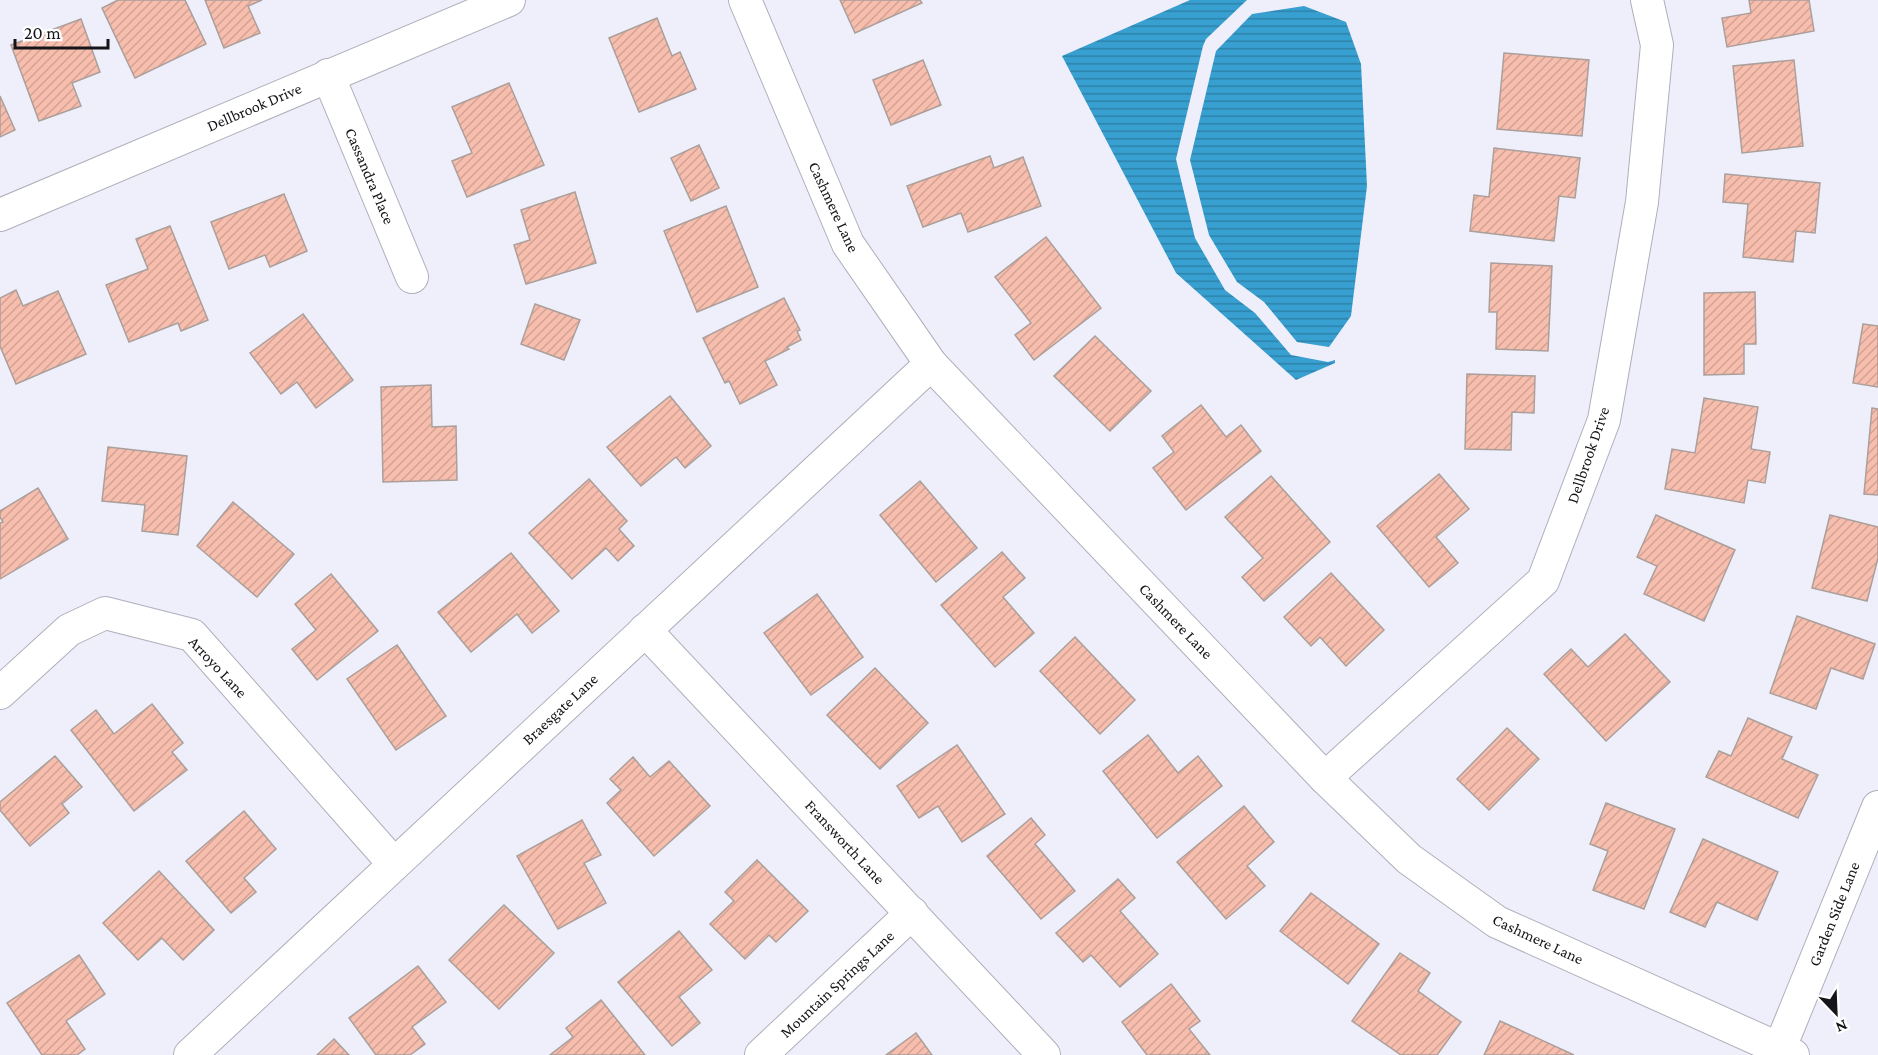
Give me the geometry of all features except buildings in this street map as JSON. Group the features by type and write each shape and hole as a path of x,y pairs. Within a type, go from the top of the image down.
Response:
{"street":[{"name":"Dellbrook Drive","path":"0,215 509,0"},
{"name":"Cashmere Lane","path":"745,0 848,244 931,364 1325,778 1409,859 1497,922 1783,1053"},
{"name":"Dellbrook Drive","path":"1325,778 1543,581 1604,420 1642,202 1657,45 1647,0"},
{"name":"Cassandra Place","path":"328,75 412,277"},
{"name":"Braesgate Lane","path":"190,1055 931,364"},
{"name":"Arroyo Lane","path":"0,693 69,630 105,613 192,635 394,864"},
{"name":"Fransworth Lane","path":"645,630 1044,1055"},
{"name":"Garden Side Lane","path":"1783,1053 1878,807"},
{"name":"Mountain Springs Lane","path":"761,1055 912,914"}],"water":[{"path":"1190,0 1247,0 1206,39 1176,159 1195,238 1225,290 1255,313 1291,355 1328,362 1335,360 1335,363 1296,380 1176,273 1062,56"},
{"path":"1304,6 1346,22 1361,64 1367,186 1351,316 1329,347 1297,342 1264,302 1237,282 1209,235 1190,160 1216,51 1252,14"}]}
